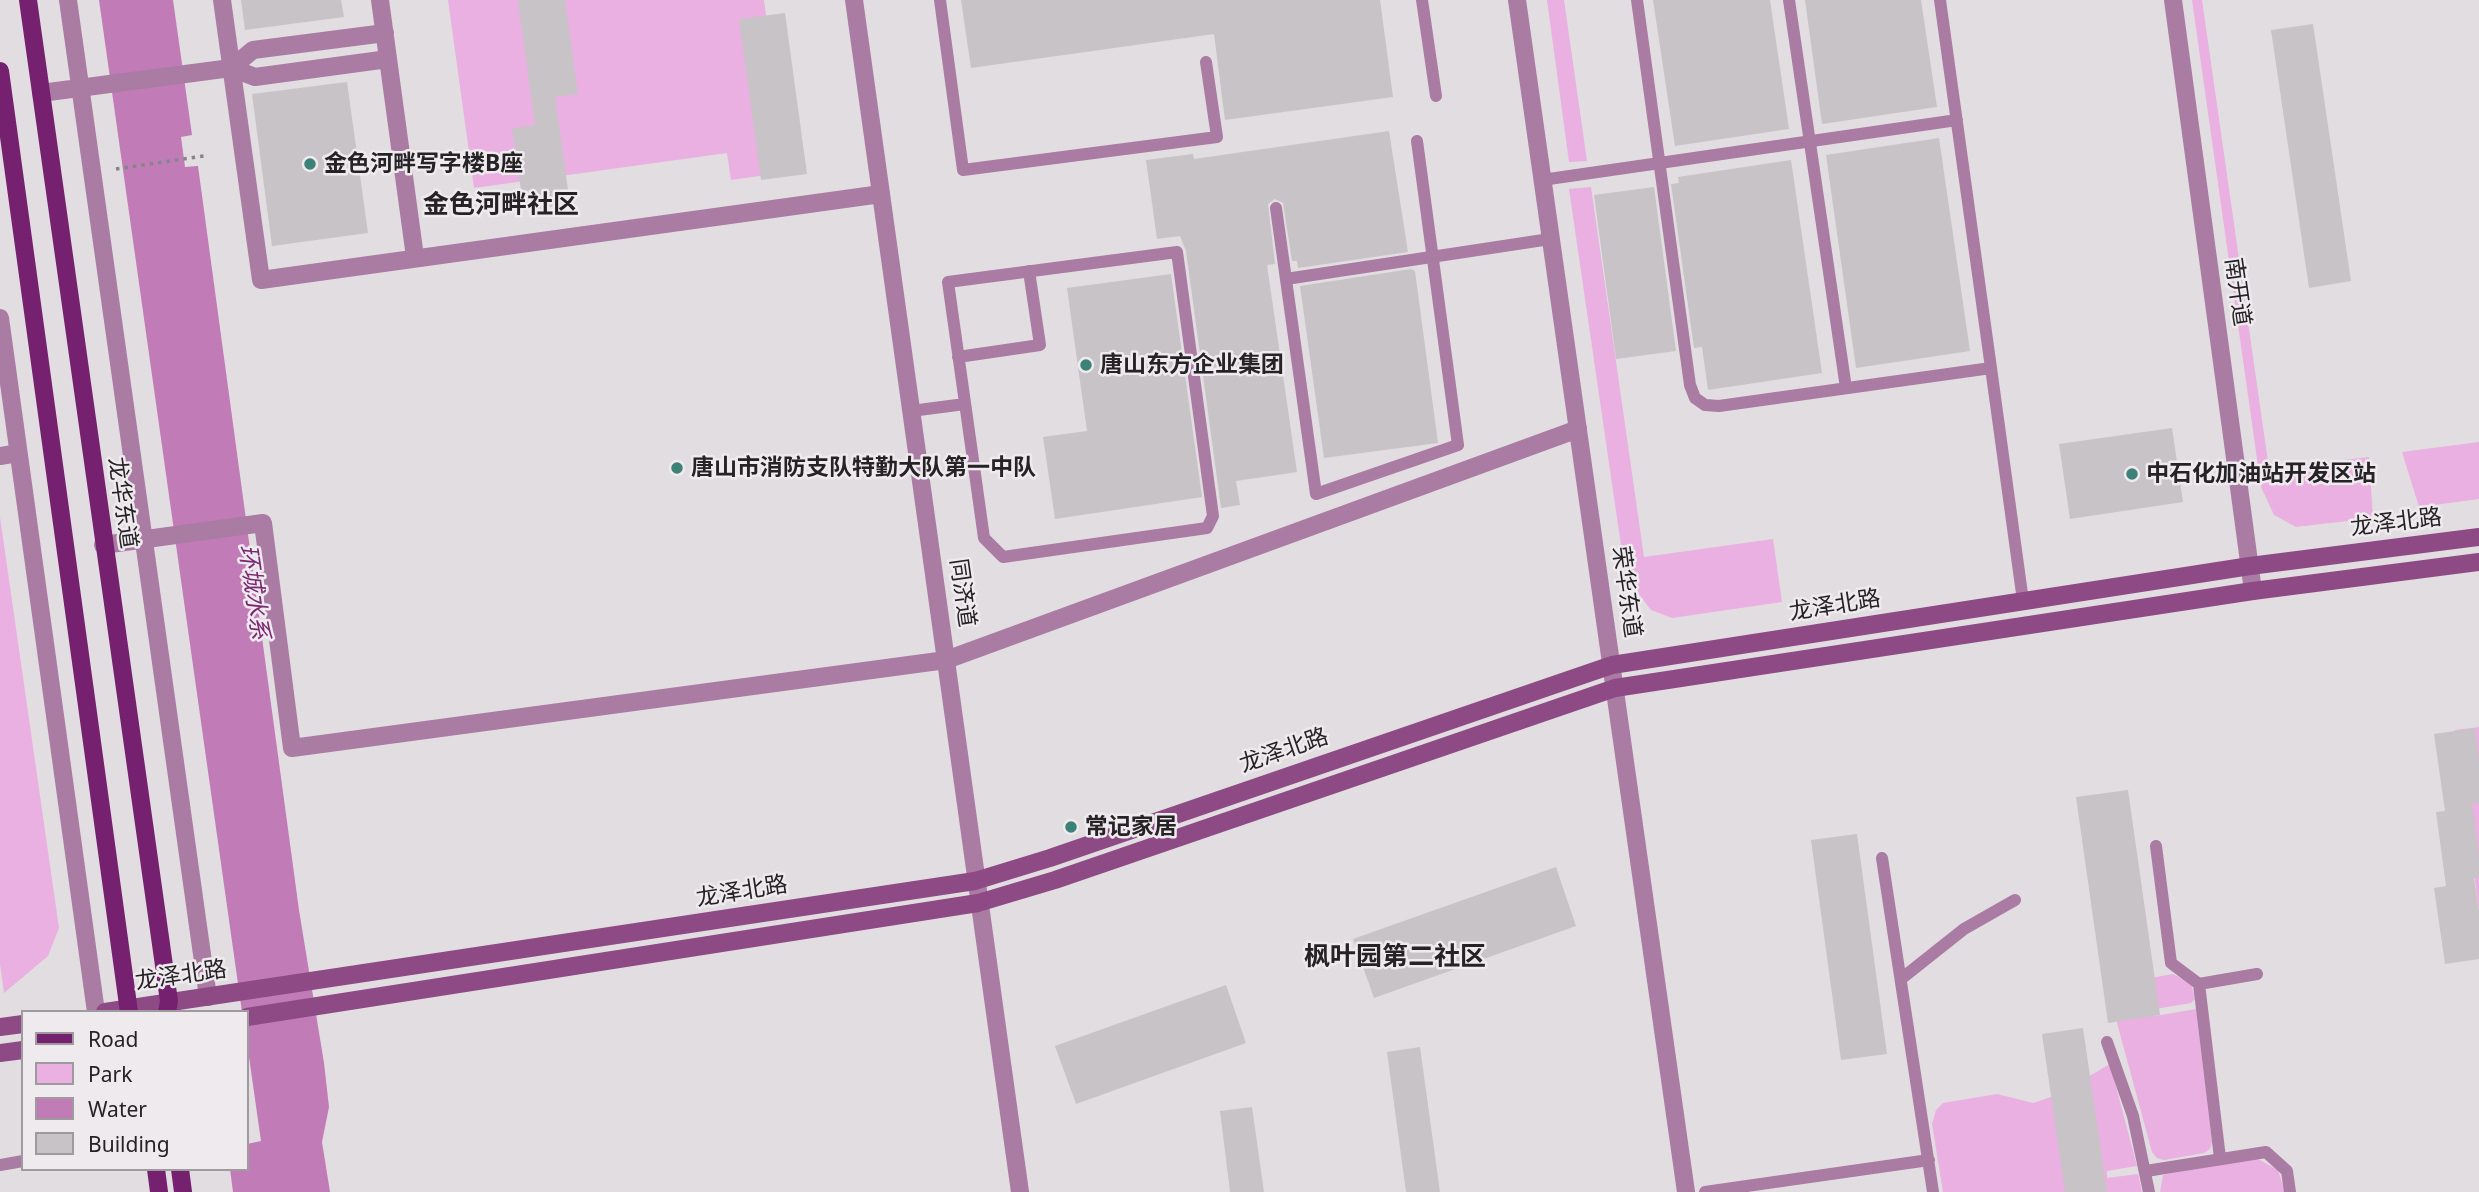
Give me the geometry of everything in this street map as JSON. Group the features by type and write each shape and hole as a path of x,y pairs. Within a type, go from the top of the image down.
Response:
{"main road":[{"name":"龙华东道","path":"28,0 168,1007"},
{"path":"0,71 129,1010"},
{"name":"龙泽北路","path":"129,1010 168,1007 232,993 975,881 1050,859 1612,665 2250,566 2479,537"},
{"name":"龙泽北路","path":"248,1017 978,903 1055,880 1615,688 2253,590 2479,562"},
{"path":"0,1027 21,1024"},
{"path":"0,1053 21,1050"},
{"path":"156,1171 159,1192"},
{"path":"180,1171 183,1192"}],"street":[{"path":"68,0 208,997"},
{"path":"222,0 261,280 881,194"},
{"path":"380,0 415,257"},
{"name":"同济道","path":"854,0 1020,1192"},
{"name":"荣华东道","path":"1517,0 1686,1192"},
{"name":"南开道","path":"2173,0 2253,590"},
{"path":"231,68 253,50 385,33"},
{"path":"41,93 209,70 231,68 255,77 388,59"},
{"path":"0,318 96,1010"},
{"path":"103,545 263,523 292,748 946,660 1578,429"},
{"path":"0,456 18,453"}],"lane":[{"path":"940,0 963,170 1217,137 1206,62"},
{"path":"1422,0 1436,96"},
{"path":"1637,0 1690,385 1695,398 1705,405 1719,406 1992,368"},
{"path":"1789,0 1846,388"},
{"path":"1940,0 2023,601"},
{"path":"1542,180 1957,120"},
{"path":"1276,208 1316,494 1458,445 1418,141"},
{"path":"1286,279 1550,239"},
{"path":"1177,252 1213,516 1207,528 1003,557 984,538 948,282 1029,271 1177,252"},
{"path":"958,357 1040,345 1029,271"},
{"path":"911,411 965,404"},
{"path":"2155,846 2171,963 2199,984 2220,1158"},
{"path":"1882,858 1933,1192"},
{"path":"1901,979 1964,929 2015,900"},
{"path":"2199,984 2257,974"},
{"path":"2107,1042 2133,1116 2149,1192"},
{"path":"2146,1171 2266,1152 2287,1171 2290,1192"},
{"path":"1705,1192 1929,1160"},
{"path":"0,1165 21,1161"}],"path":[{"path":"116,169 204,156"}],"green space":[{"path":"448,0 764,0 787,172 731,180 727,153 474,188"},
{"path":"1547,0 1564,0 1587,161 1569,162"},
{"path":"2192,0 2202,0 2269,469 2369,457 2373,518 2296,527 2274,515 2261,487"},
{"path":"1591,187 1644,557 1773,539 1782,602 1672,618 1651,610 1635,589 1624,566 1569,189"},
{"path":"2479,442 2479,499 2419,507 2402,452"},
{"path":"0,517 59,928 48,956 4,993 0,964"},
{"path":"2479,727 2479,911 2455,730"},
{"path":"2173,974 2191,983 2195,999 2191,1003 2155,1009 2155,1016 2196,1009 2212,1142 2210,1149 2204,1153 2164,1160 2157,1158 2152,1152 2110,997 2117,984"},
{"path":"2110,1064 2137,1166 2107,1171 2107,1178 2138,1174 2142,1192 1943,1192 1932,1124 1936,1110 1943,1103 1997,1094 2033,1103 2057,1095"},
{"path":"2256,1158 2278,1170 2285,1192 2160,1192 2163,1175"}],"water":[{"name":"环城水系","path":"99,0 173,0 192,135 181,137 185,167 198,166 299,910 324,1063 329,1107 322,1142 330,1192 233,1192 230,1171 248,1171 248,1144 261,1141 248,1050 248,1010 242,1010"}],"building":[{"path":"241,0 341,0 344,17 245,30"},
{"path":"518,0 565,0 578,94 555,97 570,204 524,211 512,129 535,125"},
{"path":"961,0 1380,0 1393,97 1225,120 1214,34 971,68"},
{"path":"1653,0 1770,0 1789,129 1675,146"},
{"path":"1805,0 1921,0 1937,107 1822,124"},
{"path":"785,13 807,174 761,180 739,19"},
{"path":"2313,24 2351,281 2309,288 2271,30"},
{"name":"金色河畔写字楼B座","path":"347,82 368,233 272,246 252,94"},
{"path":"1389,131 1408,252 1298,268 1297,261 1292,261 1283,203 1275,199 1268,204 1275,264 1267,265 1297,472 1236,481 1240,505 1221,508 1186,251 1180,236 1157,239 1146,160 1193,154 1194,159"},
{"path":"1939,138 1970,351 1856,368 1826,155"},
{"path":"1791,160 1822,373 1708,390 1702,347 1694,348 1671,184 1679,183 1678,177"},
{"path":"1654,187 1676,351 1616,359 1594,195"},
{"path":"1411,269 1415,271 1438,443 1324,458 1300,286"},
{"path":"1171,274 1202,497 1055,519 1043,437 1087,431 1067,288"},
{"path":"2172,428 2183,502 2070,519 2059,444"},
{"path":"2475,728 2479,758 2479,803 2472,804 2479,854 2479,878 2474,878 2479,911 2479,959 2445,964 2434,888 2446,886 2436,812 2445,811 2434,734"},
{"path":"2128,790 2160,1015 2108,1023 2076,797"},
{"path":"1857,834 1887,1054 1841,1060 1811,840"},
{"path":"1556,867 1576,926 1374,998 1353,939"},
{"path":"1226,985 1246,1043 1076,1104 1055,1046"},
{"path":"2083,1028 2107,1192 2065,1192 2042,1034"},
{"path":"1420,1047 1440,1192 1406,1192 1387,1052"},
{"path":"1252,1107 1264,1192 1230,1192 1220,1111"}],"place":[{"name":"金色河畔写字楼B座","path":"310,164"},
{"name":"唐山东方企业集团","path":"1086,365"},
{"name":"唐山市消防支队特勤大队第一中队","path":"677,468"},
{"name":"中石化加油站开发区站","path":"2132,474"},
{"name":"常记家居","path":"1071,827"}],"district":[{"name":"金色河畔社区","path":"501,206"},
{"name":"枫叶园第二社区","path":"1395,958"}]}
